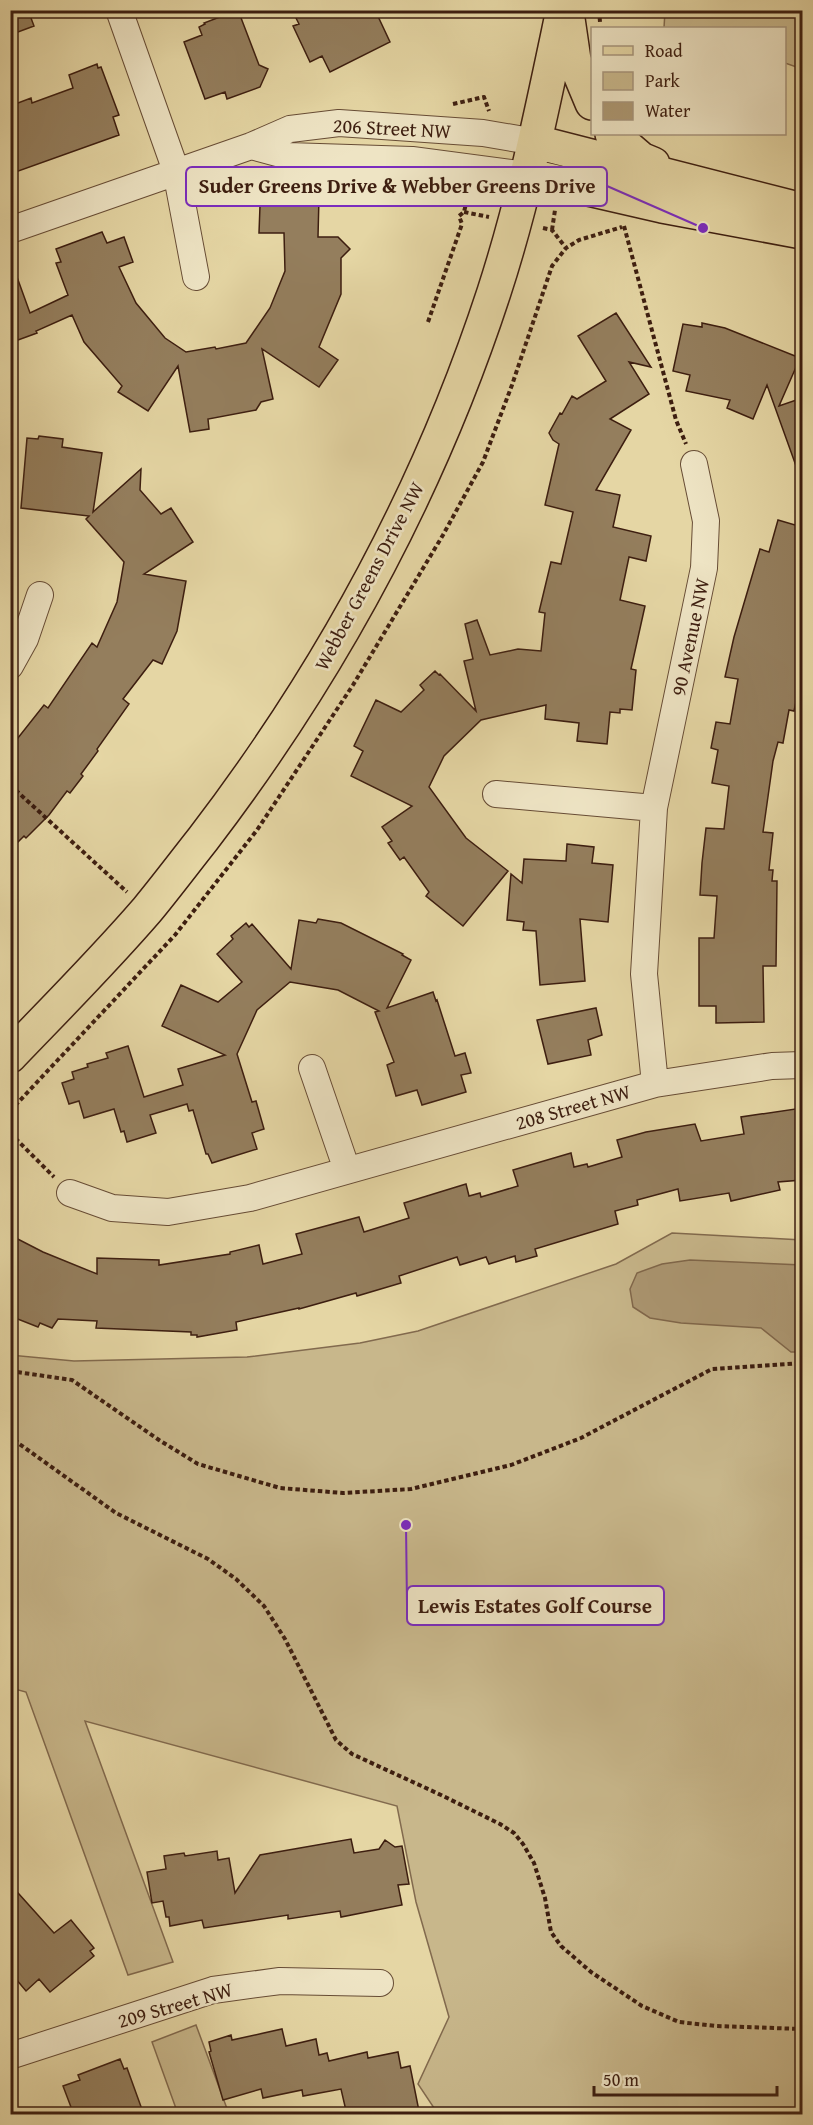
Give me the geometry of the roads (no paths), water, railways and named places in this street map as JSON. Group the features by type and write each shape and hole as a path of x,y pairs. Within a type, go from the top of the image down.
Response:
{"main road":[{"path":"565,10 574,60 591,101"},
{"name":"Webber Greens Drive NW","path":"10,1056 113,947 168,883 277,738 349,622 429,461 455,401 495,291 536,142 565,10"},
{"path":"613,135 641,159 720,188"},
{"path":"536,142 802,210"},
{"path":"527,175 662,206 802,232"}],"street":[{"path":"119,10 176,171 196,277"},
{"name":"206 Street NW","path":"10,230 251,146 290,129 339,123 483,133 536,142"},
{"name":"206 Street NW","path":"251,146 288,156 412,160 527,175"},
{"name":"90 Avenue NW","path":"655,1084 644,974 654,808 705,568 706,521 694,464"},
{"path":"10,666 25,639 40,595"},
{"path":"496,794 654,808"},
{"name":"208 Street NW","path":"70,1193 112,1208 168,1212 250,1198 655,1084 772,1066 802,1065"},
{"path":"312,1068 347,1170"},
{"name":"209 Street NW","path":"10,2056 213,1990 280,1981 380,1983"}],"water":[{"path":"690,1260 802,1265 802,1352 791,1352 761,1328 681,1323 650,1318 633,1307 630,1289 637,1273 662,1264"}],"place":[{"name":"Suder Greens Drive & Webber Greens Drive","path":"703,228"},
{"name":"Lewis Estates Golf Course","path":"406,1525"}]}
